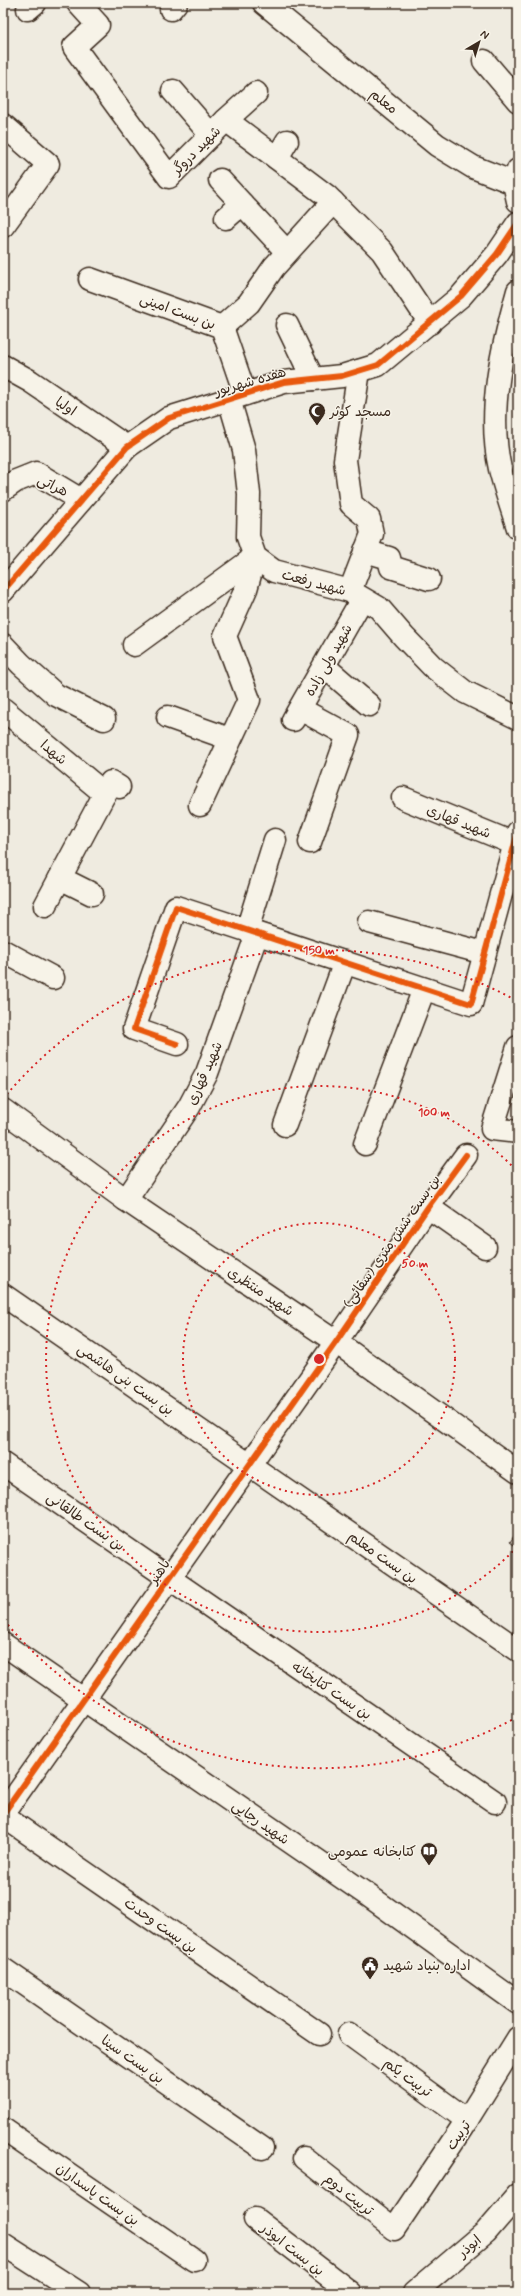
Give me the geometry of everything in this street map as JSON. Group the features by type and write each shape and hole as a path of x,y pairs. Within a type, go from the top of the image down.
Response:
{"street":[{"name":"شهید دروگر","path":"78,3 98,24 74,47 169,177 226,120 282,150 341,202 382,251 430,323"},
{"name":"معلم","path":"264,3 437,145 472,167 517,185"},
{"path":"484,61 518,101"},
{"path":"173,91 211,135"},
{"path":"226,120 256,93"},
{"path":"3,125 48,164 3,226"},
{"path":"220,180 287,252"},
{"path":"222,327 249,303 274,267 287,252 341,202"},
{"path":"226,218 242,204"},
{"name":"هفده شهریور","path":"3,591 127,447 169,418 284,382 342,376 378,365 461,296 497,254 518,223"},
{"name":"بن بست امینی","path":"90,279 222,327 237,397"},
{"path":"518,291 497,380 495,425 500,468 518,528"},
{"path":"287,325 313,379"},
{"name":"اولیا","path":"3,366 30,381 127,447"},
{"name":"شهید ولی زاده","path":"310,842 348,735 296,714 325,667 356,595 365,551 372,534 370,519 351,504 346,460 359,371"},
{"path":"200,805 248,700 225,636 246,589 255,557 248,537 249,494 237,397"},
{"name":"هراتی","path":"3,490 16,481 36,474 81,500"},
{"path":"365,551 390,558 391,567 429,579"},
{"path":"134,645 255,557"},
{"name":"شهید رفعت","path":"255,557 274,571 356,595 379,608 433,667 465,692 518,718"},
{"path":"3,645 21,664 56,695 104,719"},
{"path":"325,667 369,705"},
{"name":"شهدا","path":"3,709 112,791 60,878"},
{"path":"168,717 230,739"},
{"name":"شهید قهاری","path":"403,798 516,838"},
{"path":"177,1044 134,1029 176,907 471,1004 516,838"},
{"name":"شهید قهاری","path":"126,1200 189,1107 207,1073 252,932 275,840"},
{"path":"45,906 60,878 92,894"},
{"path":"369,922 484,953"},
{"path":"3,951 53,978"},
{"path":"285,1125 344,962"},
{"path":"365,1144 424,989"},
{"path":"518,1047 492,1129 518,1132"},
{"name":"شهید منتظری","path":"3,1110 126,1200 336,1342 518,1472"},
{"name":"بن بست شش متری (سقائی)","path":"336,1342 428,1207 466,1155"},
{"path":"428,1207 485,1247"},
{"name":"بن بست بنی هاشمی","path":"3,1295 249,1464"},
{"name":"باهنر","path":"3,1815 168,1578 336,1342"},
{"name":"بن بست طالقانی","path":"3,1464 168,1578"},
{"name":"بن بست معلم","path":"249,1464 518,1650"},
{"name":"بن بست کتابخانه","path":"168,1578 495,1802"},
{"name":"شهید رجایی","path":"3,1644 369,1896 518,2003"},
{"name":"بن بست وحدت","path":"3,1815 319,2034"},
{"name":"بن بست سینا","path":"3,1969 262,2148"},
{"name":"تربیت یکم","path":"349,2034 468,2120"},
{"name":"تربیت","path":"394,2229 468,2120 518,2038"},
{"name":"بن بست پاسداران","path":"3,2128 194,2260"},
{"name":"تربیت دوم","path":"304,2158 394,2229"},
{"name":"ابوذر","path":"414,2293 486,2232 518,2194"},
{"name":"بن بست ابوذر","path":"255,2219 351,2293"},
{"path":"3,2244 79,2293"}],"building":[{"path":"518,1530 518,1548 510,1542"}],"cycle path":[{"path":"3,591 127,447 169,418 284,382 342,376 378,365 461,296 497,254 518,223"},
{"path":"177,1044 134,1029 176,907 471,1004 518,832"},
{"path":"3,1814 466,1155"}],"place":[{"name":"مسجد کوثر","path":"317,426"},
{"name":"کتابخانه عمومی","path":"429,1866"},
{"name":"اداره بنیاد شهید","path":"370,1980"}]}
